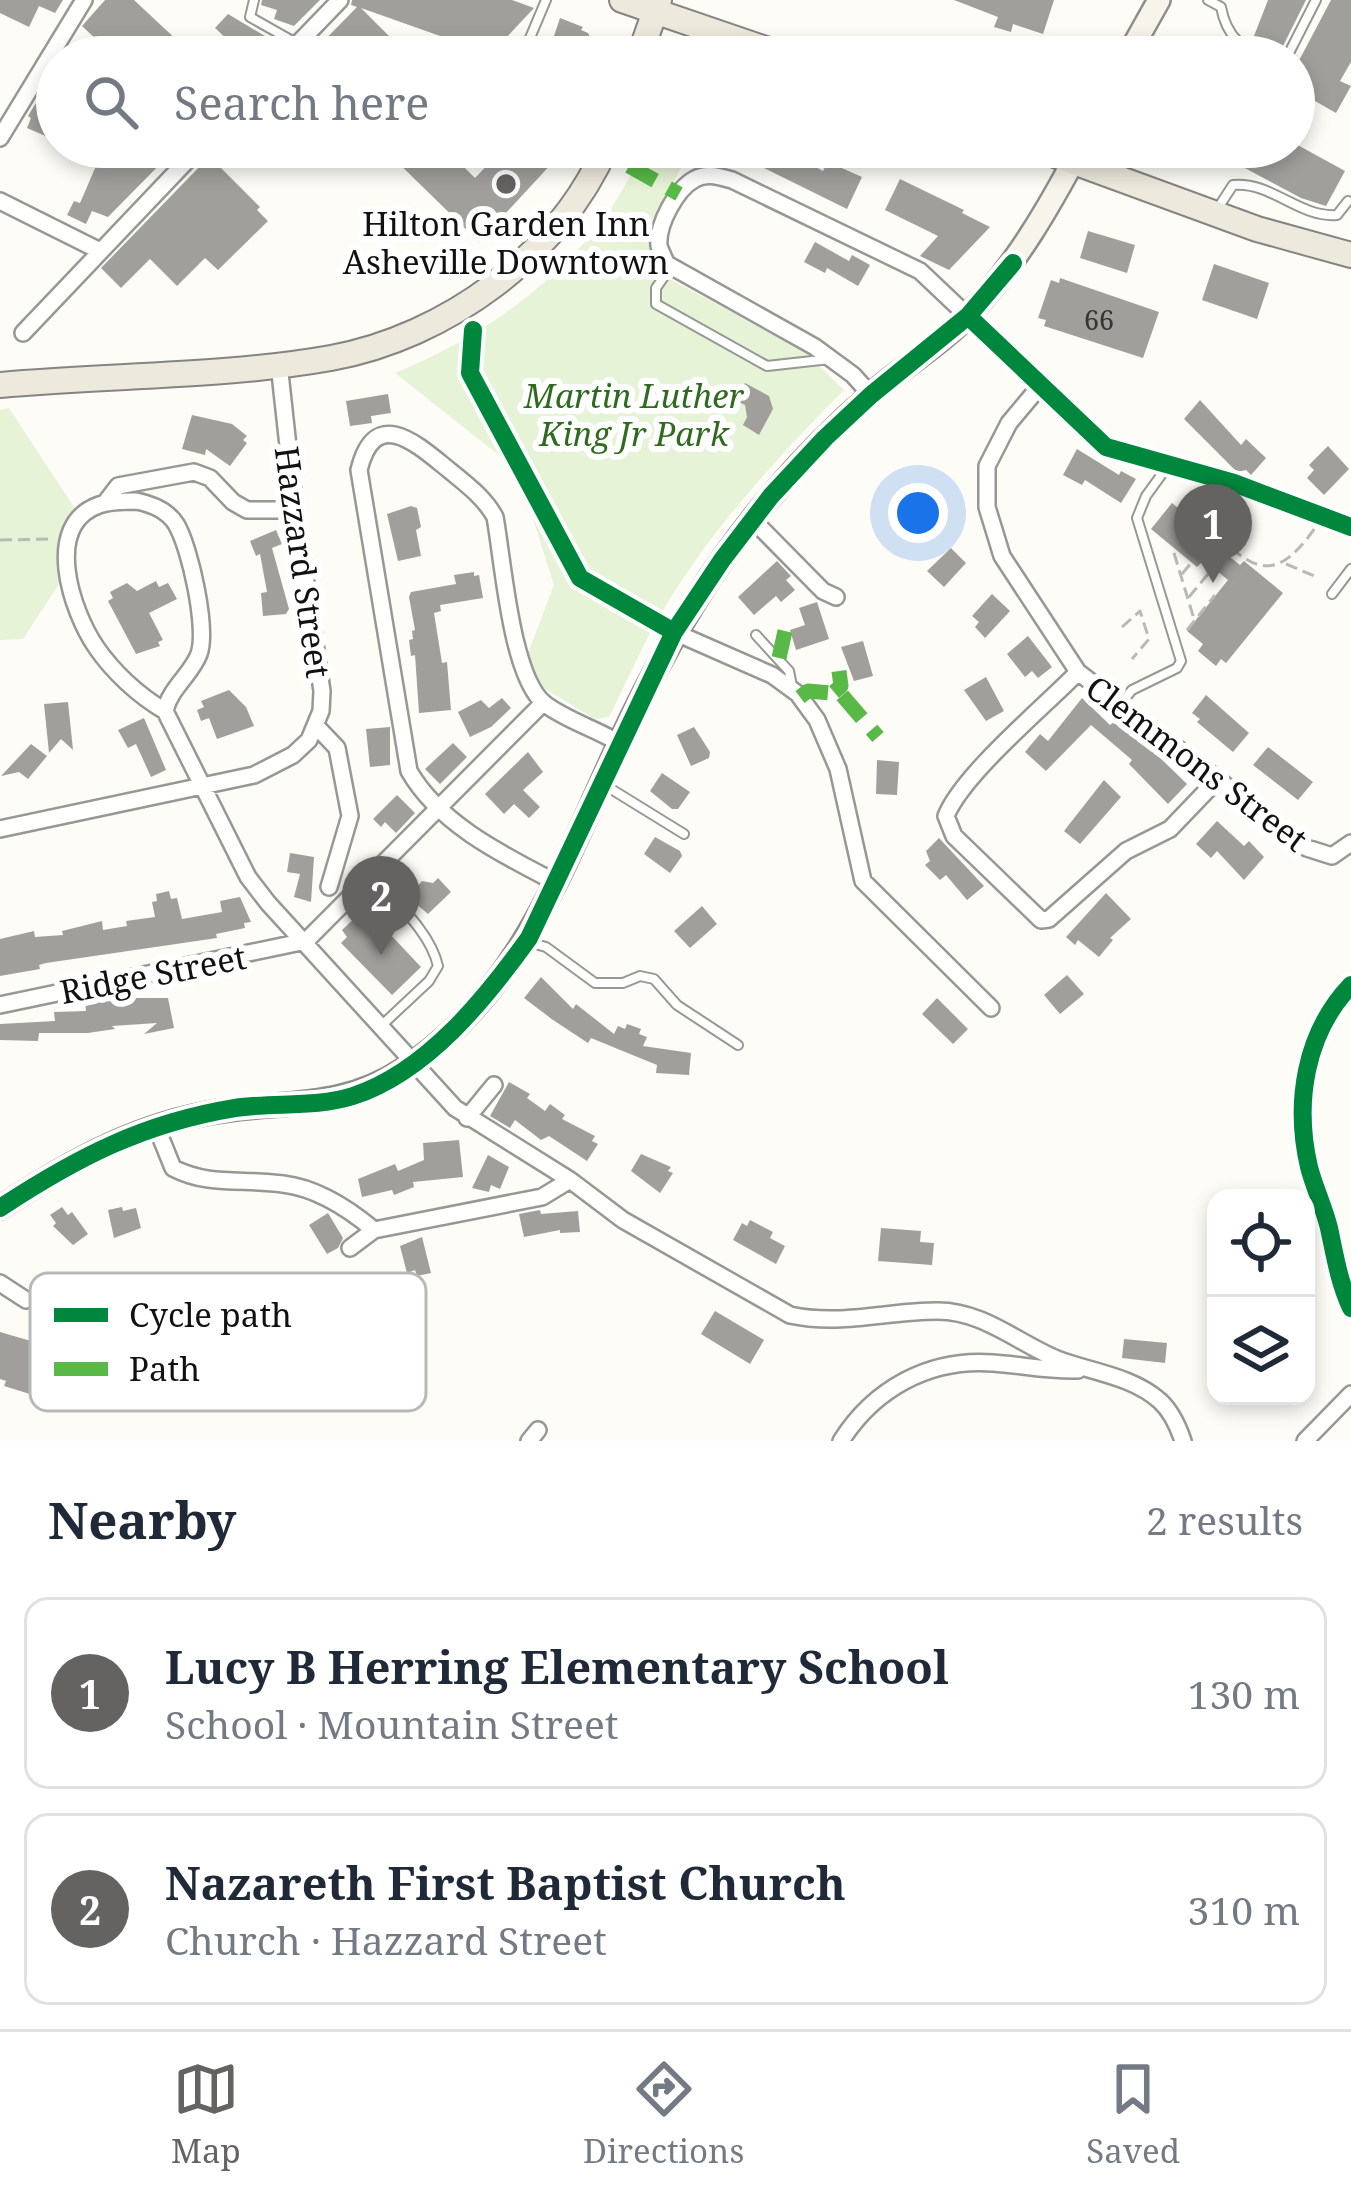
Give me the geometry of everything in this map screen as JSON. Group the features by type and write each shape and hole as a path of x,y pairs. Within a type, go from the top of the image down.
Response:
{"main road":[{"path":"622,0 652,4 735,36"},
{"path":"1139,36 1160,0"},
{"path":"644,36 652,4"},
{"path":"0,385 279,364 334,357 383,343 424,326 515,269 567,215 595,168"},
{"path":"1,1206 74,1160 156,1126 241,1107 355,1096 413,1063 470,1010 526,941 674,632 752,519 825,438 968,316 1013,263 1070,168"},
{"path":"1107,168 1214,214 1308,246 1351,255"}],"street":[{"path":"62,36 84,0"},
{"path":"305,36 340,0"},
{"path":"0,138 36,79"},
{"path":"23,333 179,168"},
{"path":"871,395 831,358 670,268 659,247 665,219 679,194 696,178 711,175 732,180 920,271 1106,447 1234,483 1351,527"},
{"path":"0,201 98,250"},
{"name":"Hazzard Street","path":"0,829 254,775 293,755 316,725 322,691 279,364"},
{"name":"Clemmons Street","path":"1040,386 995,445 987,466 987,506 1002,556 1078,672 1319,855 1342,853 1351,843"},
{"path":"557,884 510,859 441,809 409,771 359,470 364,451 377,437 396,434 418,443 487,502 495,518 514,639 532,688 543,703 619,743"},
{"path":"104,503 118,486 194,472 210,478 232,502 247,510 295,510"},
{"path":"165,711 168,699 195,662 202,638 186,555 175,522 162,510 136,501 104,503 89,510 67,539 66,562 79,615 93,642 135,688 165,711 248,877 467,1118 569,1180 623,1220 790,1315 819,1321 953,1312 1003,1328 1055,1358 1095,1370 1161,1402 1183,1441"},
{"path":"752,519 823,591 836,597"},
{"path":"674,632 792,688 817,720 838,769 863,881 992,1008"},
{"path":"1078,672 951,803 946,816 954,836 1041,920 1049,919 1126,851 1170,829 1216,781"},
{"path":"306,941 543,703"},
{"path":"316,725 337,748 350,816 329,887"},
{"name":"Ridge Street","path":"0,1005 306,941"},
{"path":"1351,985 1336,1001 1313,1045 1304,1082 1303,1127 1338,1276 1351,1308"},
{"path":"467,1118 494,1085"},
{"path":"156,1126 173,1168 190,1177 285,1184 329,1200 374,1229"},
{"path":"350,1248 374,1229 542,1197 569,1180"},
{"path":"0,1284 26,1300"},
{"path":"841,1441 875,1398 941,1366 995,1363 1036,1371 1095,1370"},
{"path":"1305,1441 1351,1394"}],"lane":[{"path":"254,0 250,17 273,36"},
{"path":"531,36 545,0"},
{"path":"1208,0 1221,7 1223,23 1232,36"},
{"path":"1298,36 1316,0"},
{"path":"1214,214 1233,185 1251,183 1322,216 1337,214 1350,199"},
{"path":"670,268 656,289 656,304 767,366 831,358"},
{"path":"1120,704 1132,690 1177,668 1181,661 1137,518 1167,467"},
{"path":"1332,594 1351,568"},
{"path":"756,635 789,670 792,688"},
{"path":"602,783 684,834"},
{"path":"372,876 419,929 435,952 438,966 429,981 380,1026"},
{"path":"526,941 546,947 595,983 640,976 654,979 677,1005 738,1045"}],"path":[{"path":"1191,519 1194,516 1264,567 1285,564 1319,578"},
{"path":"1285,564 1323,517"},
{"path":"0,540 67,539"},
{"path":"1174,554 1194,619"},
{"path":"1236,562 1241,554"},
{"path":"1181,575 1192,562"},
{"path":"1188,598 1213,568"},
{"path":"1187,630 1215,596"},
{"path":"1122,627 1140,611 1149,639 1132,659"}],"green space":[{"name":"Martin Luther King Jr Park","path":"635,168 681,168 660,208 649,253 664,276 802,349 844,390 717,531 654,626 609,717 595,719 542,687 527,656 554,585 533,519 500,456 395,373 481,330 532,293 579,249"},
{"path":"9,408 76,510 63,534 65,575 23,639 0,640 0,410"}],"building":[{"path":"0,0 63,0 55,13 39,6 29,27 0,13"},
{"path":"105,0 134,0 173,36 93,36 82,26"},
{"path":"262,0 320,0 294,26 274,19 277,10 261,5"},
{"path":"352,0 512,0 534,8 508,36 440,36 361,8 389,36 329,36 357,7 351,5"},
{"path":"954,0 1054,0 1043,34 1013,24 1011,32 994,27 998,17"},
{"path":"1268,0 1306,0 1288,36 1254,36"},
{"path":"1331,0 1351,0 1351,62 1340,81 1351,86 1336,113 1315,101 1312,36"},
{"path":"228,14 265,36 224,36 215,28"},
{"path":"560,18 583,27 590,36 554,36"},
{"path":"36,103 36,132 27,128"},
{"path":"1315,155 1345,171 1326,206 1245,168 1315,168"},
{"path":"95,168 156,168 108,217 92,211 86,224 67,215 74,201 80,203"},
{"path":"198,168 221,168 268,221 218,270 205,258 177,286 150,259 121,288 101,268"},
{"path":"403,168 465,168 475,178 485,168 548,168 479,242"},
{"path":"764,168 842,168 862,177 847,209"},
{"path":"900,179 990,227 949,270 920,256 938,236 885,210"},
{"path":"1088,231 1135,245 1127,273 1080,258"},
{"path":"815,242 849,261 852,255 870,265 858,286 827,268 825,273 804,262"},
{"path":"1214,264 1269,283 1257,319 1202,300"},
{"path":"1060,278 1159,312 1143,358 1044,326 1046,320 1038,318 1051,280 1059,283"},
{"path":"745,383 769,396 773,409 759,435 743,425 745,405 735,400"},
{"path":"388,394 391,413 371,416 372,423 350,426 346,401"},
{"path":"1200,400 1241,445 1246,439 1266,458 1251,475 1246,470 1237,472 1184,419"},
{"path":"192,415 232,424 247,436 230,466 206,449 205,455 182,449"},
{"path":"1328,446 1349,469 1324,495 1307,478 1314,470 1309,465"},
{"path":"1077,449 1119,475 1121,471 1136,479 1121,503 1085,480 1082,485 1063,475"},
{"path":"1172,503 1218,541 1215,545 1240,565 1244,561 1283,593 1226,663 1221,659 1216,666 1198,651 1203,644 1187,631 1228,580 1204,560 1197,567 1151,529"},
{"path":"417,508 421,527 416,530 421,556 398,561 387,514"},
{"path":"276,530 282,544 272,548 289,609 286,614 263,616 261,593 267,592 260,554 256,556 250,541"},
{"path":"951,548 966,563 944,587 927,571"},
{"path":"777,561 791,576 786,580 795,590 781,602 776,596 754,615 738,597"},
{"path":"454,575 479,575 483,598 440,605 441,611 434,613 442,663 447,662 451,710 419,713 415,655 411,656 409,640 415,630 409,597 411,592 456,584"},
{"path":"156,581 159,587 168,583 177,599 149,613 163,640 160,646 136,654 108,601 113,598 110,592 127,583 137,591"},
{"path":"992,594 1010,611 985,638 972,616"},
{"path":"817,602 829,639 796,650 790,630 805,625 799,608"},
{"path":"1028,636 1052,667 1038,678 1032,671 1025,677 1007,654"},
{"path":"863,641 873,676 854,681 841,647"},
{"path":"986,677 1004,711 986,721 964,690"},
{"path":"229,690 246,707 254,726 217,739 209,718 201,721 197,710 204,707 201,701"},
{"path":"1206,695 1249,733 1233,752 1192,713"},
{"path":"502,698 511,708 491,727 470,737 458,712 481,700 489,708"},
{"path":"1082,698 1110,725 1119,718 1187,784 1168,804 1129,764 1132,760 1091,725 1046,771 1025,752 1040,734 1048,741"},
{"path":"68,702 73,750 61,739 49,753 44,704"},
{"path":"144,718 166,770 151,777 136,744 128,748 118,730"},
{"path":"390,727 390,765 370,767 366,729"},
{"path":"694,727 710,752 709,758 691,766 677,735"},
{"path":"453,743 467,757 440,784 425,769"},
{"path":"31,744 47,756 28,779 19,772 1,776"},
{"path":"1268,747 1313,782 1298,800 1253,765"},
{"path":"528,752 543,772 523,790 540,807 529,818 514,804 504,814 485,794"},
{"path":"877,760 899,762 897,795 876,794"},
{"path":"662,773 690,792 678,809 650,791"},
{"path":"1104,780 1121,797 1080,844 1064,831"},
{"path":"397,795 415,813 396,833 385,822 381,827 373,819"},
{"path":"1217,821 1264,857 1244,880 1217,851 1211,858 1196,844"},
{"path":"655,837 680,851 682,856 670,873 644,854"},
{"path":"939,838 984,886 967,900 946,875 940,880 925,865 930,861 926,851"},
{"path":"290,853 314,857 311,902 294,897 300,874 287,872"},
{"path":"438,878 451,892 428,914 408,897 422,881 433,883"},
{"path":"169,891 171,899 177,898 182,919 222,912 220,901 240,897 251,922 244,923 245,928 216,934 217,938 46,963 40,969 0,976 0,939 34,931 35,937 63,935 62,931 102,921 103,930 127,926 126,921 155,917 152,902 157,901 156,894"},
{"path":"1106,893 1131,919 1110,938 1099,957 1078,940 1075,945 1066,937"},
{"path":"702,906 717,924 690,948 674,931"},
{"path":"359,914 364,920 371,914 421,967 392,995 341,943 347,937 342,930"},
{"path":"1067,975 1084,994 1060,1014 1044,995"},
{"path":"541,977 573,1009 576,1004 614,1034 618,1026 625,1029 627,1024 647,1037 643,1046 691,1053 689,1075 656,1073 657,1065 591,1038 588,1043 553,1020 524,998"},
{"path":"114,994 115,998 168,998 174,1028 144,1034 157,1023 112,1026 115,1029 88,1033 39,1033 38,1041 0,1040 0,1024 55,1021 54,1012 86,1011 85,1000"},
{"path":"937,998 968,1029 953,1044 922,1014"},
{"path":"509,1082 530,1094 527,1098 545,1111 550,1104 565,1115 562,1119 595,1136 592,1141 598,1144 587,1161 549,1136 541,1140 515,1120 510,1128 490,1116"},
{"path":"459,1140 463,1177 413,1182 414,1187 394,1195 392,1190 362,1197 358,1179 395,1164 398,1171 424,1160 423,1143"},
{"path":"641,1154 671,1167 668,1171 673,1173 660,1193 631,1171"},
{"path":"488,1155 509,1167 500,1189 491,1185 489,1192 472,1188"},
{"path":"62,1207 68,1215 72,1212 88,1234 73,1245 53,1226 56,1223 50,1215"},
{"path":"122,1207 123,1211 136,1208 141,1228 114,1238 108,1210"},
{"path":"540,1210 541,1214 578,1211 580,1232 560,1230 524,1237 519,1214"},
{"path":"328,1213 343,1238 327,1254 309,1225"},
{"path":"750,1220 773,1232 770,1238 785,1246 776,1264 733,1240 742,1223 747,1226"},
{"path":"881,1228 921,1231 920,1242 934,1243 932,1265 878,1261"},
{"path":"422,1237 431,1273 407,1273 400,1246"},
{"path":"715,1311 764,1340 750,1364 701,1334"},
{"path":"0,1332 30,1341 30,1394 4,1386 6,1381 0,1379"},
{"path":"1124,1339 1167,1343 1165,1363 1122,1358"}],"marked path":[{"path":"633,168 679,194"},
{"path":"779,658 785,631"},
{"path":"834,692 841,686 839,671"},
{"path":"800,697 808,691 841,694 878,737"}],"cycle path":[{"path":"0,1208 83,1158 170,1123 235,1108 353,1096 406,1070 453,1030 529,938 674,632 722,560 771,496 825,438 968,316 1013,263"},
{"path":"968,316 1106,447 1234,483 1351,527"},
{"path":"473,330 470,373 580,578 674,632"},
{"path":"1351,985 1335,1004 1314,1047 1303,1118 1309,1167 1351,1308"}],"place":[{"name":"Hilton Garden Inn Asheville Downtown","path":"506,184"},
{"name":"Lucy B Herring Elementary School","path":"1213,583"},
{"name":"Nazareth First Baptist Church","path":"381,955"}]}
